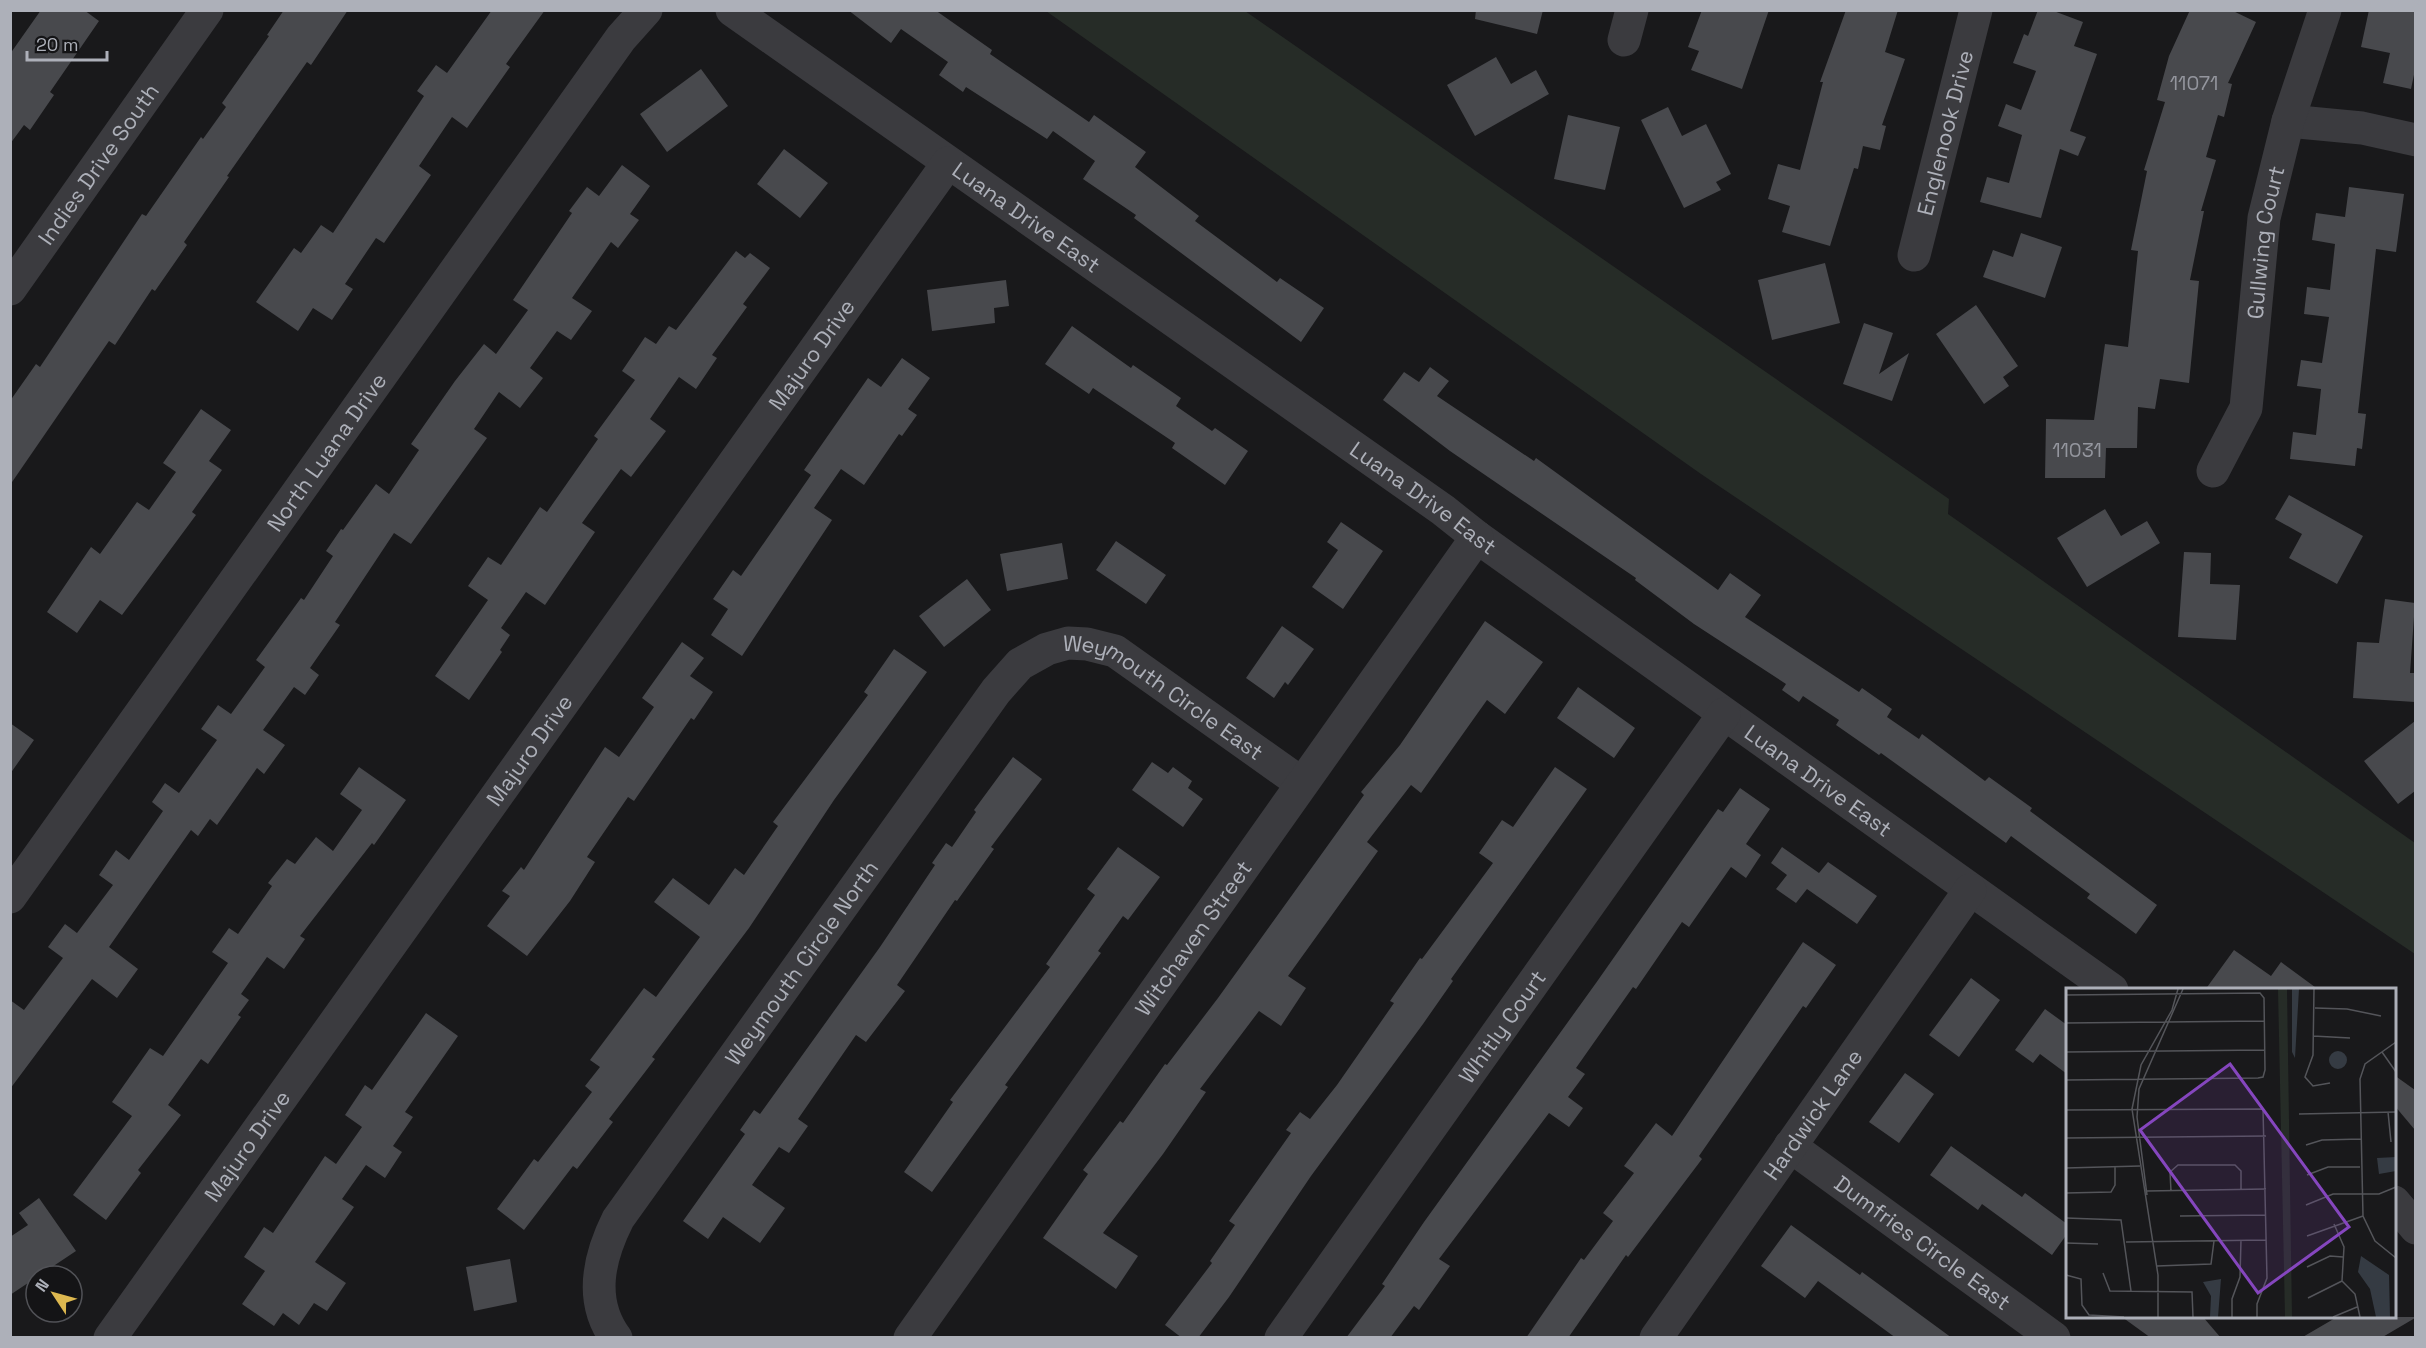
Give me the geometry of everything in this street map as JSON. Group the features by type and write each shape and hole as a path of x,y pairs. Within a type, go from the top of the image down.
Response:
{"street":[{"name":"Indies Drive South","path":"10,289 207,10"},
{"name":"North Luana Drive","path":"10,897 608,58 646,10"},
{"name":"Luana Drive East","path":"732,10 1443,510 1477,537 2109,988"},
{"name":"Englenook Drive","path":"1914,255 1976,10"},
{"name":"Gullwing Court","path":"2213,471 2246,408 2264,218 2288,121 2325,10"},
{"path":"2288,121 2362,128 2415,140"},
{"name":"Majuro Drive","path":"110,1338 948,162"},
{"name":"Witchaven Street","path":"909,1338 1300,783 1477,537"},
{"name":"Weymouth Circle East","path":"1020,664 1047,649 1068,644 1087,644 1115,651 1300,783"},
{"name":"Weymouth Circle North","path":"616,1338 608,1328 598,1297 598,1271 607,1241 618,1219 916,800 996,691 1020,664"},
{"name":"Whitly Court","path":"1281,1338 1724,714"},
{"name":"Hardwick Lane","path":"1656,1338 1970,890"},
{"name":"Dumfries Circle East","path":"1790,1146 2054,1338"},
{"path":"2396,1204 2415,1228"}],"shaded area":[{"path":"1046,11 1245,11 1949,499 1948,514 2415,843 2415,954 1701,474"}],"building":[{"path":"41,10 84,10 99,21 50,92 54,95 30,130 24,125 10,144 10,54"},
{"path":"284,10 348,10 311,65 307,62 227,176 229,177 184,242 187,245 155,291 152,289 115,345 109,341 10,485 10,401 36,364 40,367 142,214 146,216 201,137 203,139 226,107 222,103 269,36 267,35"},
{"path":"492,10 545,10 506,64 510,67 467,128 452,117 419,166 431,175 384,243 376,238 345,284 353,289 332,320 313,308 298,331 256,302 294,248 301,253 321,225 333,233 424,96 417,91 436,65 447,73"},
{"path":"848,10 935,10 992,50 990,54 1089,122 1094,115 1146,152 1135,167 1199,216 1195,221 1277,282 1280,278 1324,308 1301,342 1134,218 1136,215 1083,179 1095,161 1053,131 1047,139 966,87 963,92 939,75 948,62 901,29 891,43"},
{"path":"1476,10 1543,10 1537,34 1475,19"},
{"path":"1702,10 1769,10 1742,89 1691,70 1699,51 1688,47"},
{"path":"1846,10 1898,10 1885,52 1905,59 1882,125 1886,126 1880,150 1863,146 1858,169 1854,168 1830,246 1782,232 1790,206 1768,199 1778,164 1800,170 1823,82 1820,82"},
{"path":"2038,10 2051,10 2083,22 2074,46 2097,54 2070,131 2086,137 2078,156 2060,149 2041,218 1980,202 1987,177 2009,183 2022,135 1998,126 2006,104 2021,110 2036,71 2013,63 2024,34 2028,36"},
{"path":"2190,10 2231,10 2256,22 2228,83 2232,84 2224,117 2218,115 2206,157 2216,160 2201,211 2204,211 2190,280 2199,281 2189,383 2160,379 2155,409 2138,407 2137,448 2106,448 2105,478 2045,478 2046,419 2094,420 2105,344 2128,347 2138,251 2131,250 2147,171 2144,170 2165,102 2157,100 2169,56"},
{"path":"2369,10 2415,10 2415,70 2411,89 2383,83 2390,53 2361,47"},
{"path":"1496,57 1511,84 1536,70 1549,94 1475,136 1447,85"},
{"path":"701,69 728,106 667,152 640,114"},
{"path":"1668,107 1682,136 1706,124 1731,174 1716,182 1721,190 1684,208 1641,120"},
{"path":"1568,115 1620,127 1605,190 1554,179"},
{"path":"784,149 828,183 800,218 757,184"},
{"path":"622,165 650,186 630,214 639,220 618,248 611,242 572,298 592,311 571,340 557,331 530,368 543,378 520,408 499,392 474,429 487,438 411,544 394,533 335,622 340,625 310,668 319,675 305,695 294,687 263,730 285,745 264,774 257,768 217,825 210,819 198,836 191,830 109,947 138,969 117,998 92,979 10,1089 10,1000 24,1010 63,958 48,947 65,924 77,933 113,885 99,875 116,850 129,860 163,811 152,802 165,783 179,793 217,740 201,729 218,705 231,714 265,667 256,660 301,598 304,600 333,556 326,551 341,529 343,530 376,484 389,494 419,450 411,444 455,381 484,344 496,354 528,310 513,300 572,213 569,211 587,187 599,196"},
{"path":"2349,187 2404,194 2396,252 2376,249 2358,413 2366,414 2362,449 2357,448 2355,466 2290,459 2293,432 2316,435 2321,389 2297,386 2301,360 2322,363 2329,317 2304,314 2307,287 2330,290 2335,244 2312,240 2316,213 2345,217"},
{"path":"2021,233 2062,247 2045,298 1983,277 1993,250 2013,257"},
{"path":"736,251 745,258 750,253 770,268 743,304 747,307 712,355 717,358 696,389 679,377 650,419 666,431 631,477 621,469 582,523 595,532 545,605 526,592 501,628 510,635 500,650 502,652 469,700 435,676 488,600 468,586 488,557 501,565 540,507 547,512 598,439 594,436 635,380 622,371 645,337 656,344 669,326 676,330"},
{"path":"1825,263 1840,323 1772,340 1758,280"},
{"path":"1006,280 1009,306 994,308 995,323 932,331 927,290"},
{"path":"1976,305 2018,366 2003,377 2009,386 1984,404 1936,334"},
{"path":"1864,323 1893,333 1879,374 1909,353 1892,401 1843,384"},
{"path":"1072,326 1131,368 1133,365 1181,398 1176,406 1212,431 1215,428 1248,451 1225,485 1172,448 1175,443 1093,388 1089,394 1045,364"},
{"path":"902,358 930,378 908,409 917,415 902,436 899,434 864,485 841,469 814,508 832,520 742,656 711,635 728,609 713,599 733,570 741,576 811,475 804,470 868,378 881,387"},
{"path":"1430,367 1449,381 1437,396 1534,461 1536,458 1718,590 1730,573 1761,595 1745,617 1859,692 1862,688 1892,709 1887,717 1919,739 1922,734 1985,781 1989,777 2032,808 2030,811 2157,905 2136,934 2087,898 2090,894 2011,836 2006,843 1881,753 1879,755 1836,725 1839,720 1803,696 1799,702 1782,690 1786,684 1694,624 1635,580 1636,578 1450,451 1383,400 1404,372 1419,382"},
{"path":"201,409 231,430 209,461 222,470 192,512 196,515 122,615 100,600 77,633 47,612 91,547 100,554 137,502 149,510 176,472 163,463"},
{"path":"2289,495 2363,536 2337,584 2289,558 2302,534 2275,519"},
{"path":"2105,509 2121,536 2147,521 2160,543 2087,587 2057,538"},
{"path":"1341,522 1383,551 1343,609 1312,587 1338,550 1327,542"},
{"path":"1116,541 1166,575 1146,604 1096,570"},
{"path":"1062,543 1068,579 1007,591 1000,554"},
{"path":"2184,552 2211,553 2210,584 2240,585 2236,640 2178,637"},
{"path":"967,579 991,610 944,647 919,616"},
{"path":"2385,599 2415,603 2410,673 2415,673 2415,702 2353,698 2357,642 2379,643"},
{"path":"1485,621 1543,662 1505,714 1487,700 1421,793 1411,785 1367,842 1378,851 1288,976 1306,988 1281,1026 1259,1011 1200,1089 1206,1092 1163,1154 1103,1233 1138,1256 1116,1289 1043,1238 1088,1174 1083,1170 1120,1121 1123,1123 1165,1064 1167,1065 1218,998 1364,795 1361,792 1400,745"},
{"path":"1282,626 1314,649 1288,685 1285,682 1274,698 1246,678"},
{"path":"682,642 704,658 690,676 713,692 694,720 691,718 634,801 628,797 587,857 595,862 570,901 527,956 487,926 510,896 502,891 521,867 524,870 605,747 619,757 654,707 642,698"},
{"path":"894,649 927,672 834,800 749,928 652,1057 655,1059 609,1119 613,1122 577,1169 573,1166 524,1230 497,1209 534,1159 538,1162 592,1092 585,1086 600,1067 590,1060 644,988 656,997 700,937 654,902 673,878 709,905 735,868 744,875 778,826 773,822 868,695 864,692"},
{"path":"1578,687 1635,728 1614,758 1557,718"},
{"path":"2415,721 2415,791 2398,804 2364,761"},
{"path":"10,723 34,740 10,774"},
{"path":"1013,757 1042,779 991,847 994,849 957,901 955,900 897,985 905,991 866,1042 856,1035 798,1119 808,1126 789,1153 779,1147 752,1185 785,1208 760,1243 723,1217 708,1239 683,1221 745,1134 740,1130 754,1110 760,1114 880,947 935,865 932,863 946,843 952,847 976,812 974,810"},
{"path":"1152,762 1168,773 1173,767 1192,781 1188,788 1203,799 1183,827 1132,790"},
{"path":"359,767 406,800 374,845 372,843 300,936 305,939 284,969 267,957 241,994 249,1000 238,1015 241,1017 208,1064 201,1059 168,1105 181,1115 138,1170 141,1173 106,1220 73,1195 132,1116 112,1102 150,1048 163,1056 228,963 212,952 229,928 238,934 272,886 268,883 287,859 295,864 316,837 333,851 362,810 340,794"},
{"path":"1555,767 1587,789 1451,979 1453,981 1423,1024 1311,1176 1229,1297 1198,1338 1182,1338 1165,1325 1212,1263 1210,1261 1235,1225 1229,1221 1291,1133 1286,1130 1300,1112 1310,1119 1337,1085 1394,1003 1390,1001 1420,958 1422,959 1493,863 1479,853 1502,820 1513,827"},
{"path":"1740,788 1770,809 1746,844 1761,855 1746,878 1731,867 1689,927 1682,922 1636,989 1633,987 1576,1068 1585,1074 1568,1097 1583,1108 1569,1127 1549,1113 1439,1259 1450,1266 1419,1310 1414,1306 1390,1338 1346,1338 1385,1286 1382,1284 1424,1222 1718,809 1723,812"},
{"path":"1118,847 1160,877 1128,920 1123,916 1098,951 1101,953 1005,1085 1008,1087 932,1192 904,1172 953,1102 950,1100 1050,967 1046,964 1095,895 1087,889"},
{"path":"1782,847 1819,873 1828,862 1877,896 1857,924 1807,889 1796,903 1776,889 1787,875 1771,863"},
{"path":"1803,942 1836,965 1806,1008 1803,1006 1699,1156 1702,1159 1628,1257 1626,1255 1568,1338 1526,1338 1581,1258 1584,1260 1613,1221 1603,1213 1634,1173 1624,1166 1656,1123 1672,1136"},
{"path":"2234,950 2271,976 2281,962 2316,988 2206,988"},
{"path":"1971,978 2000,1000 1959,1057 1929,1035"},
{"path":"2045,1009 2066,1024 2066,1073 2040,1054 2033,1063 2015,1050"},
{"path":"426,1013 458,1036 405,1112 413,1117 393,1146 402,1152 385,1178 366,1165 342,1199 354,1207 315,1262 346,1283 327,1311 314,1303 299,1325 283,1313 274,1326 242,1304 265,1271 244,1257 264,1227 273,1233 325,1156 336,1164 362,1127 345,1115 365,1085 372,1090"},
{"path":"1905,1073 1934,1094 1899,1143 1869,1122"},
{"path":"2396,1076 2415,1090 2415,1130 2396,1107"},
{"path":"1951,1146 2022,1197 2025,1193 2066,1223 2066,1235 2052,1255 1982,1204 1978,1210 1930,1175"},
{"path":"39,1198 76,1251 56,1264 24,1264 24,1286 10,1295 10,1237 28,1225 19,1213"},
{"path":"1791,1225 1860,1275 1862,1272 1952,1338 1896,1338 1818,1281 1805,1298 1761,1266"},
{"path":"510,1259 517,1302 474,1311 466,1267"},
{"path":"2415,1317 2381,1338 2301,1338 2335,1318"},
{"path":"2123,1318 2204,1318 2221,1338 2151,1338"}]}
